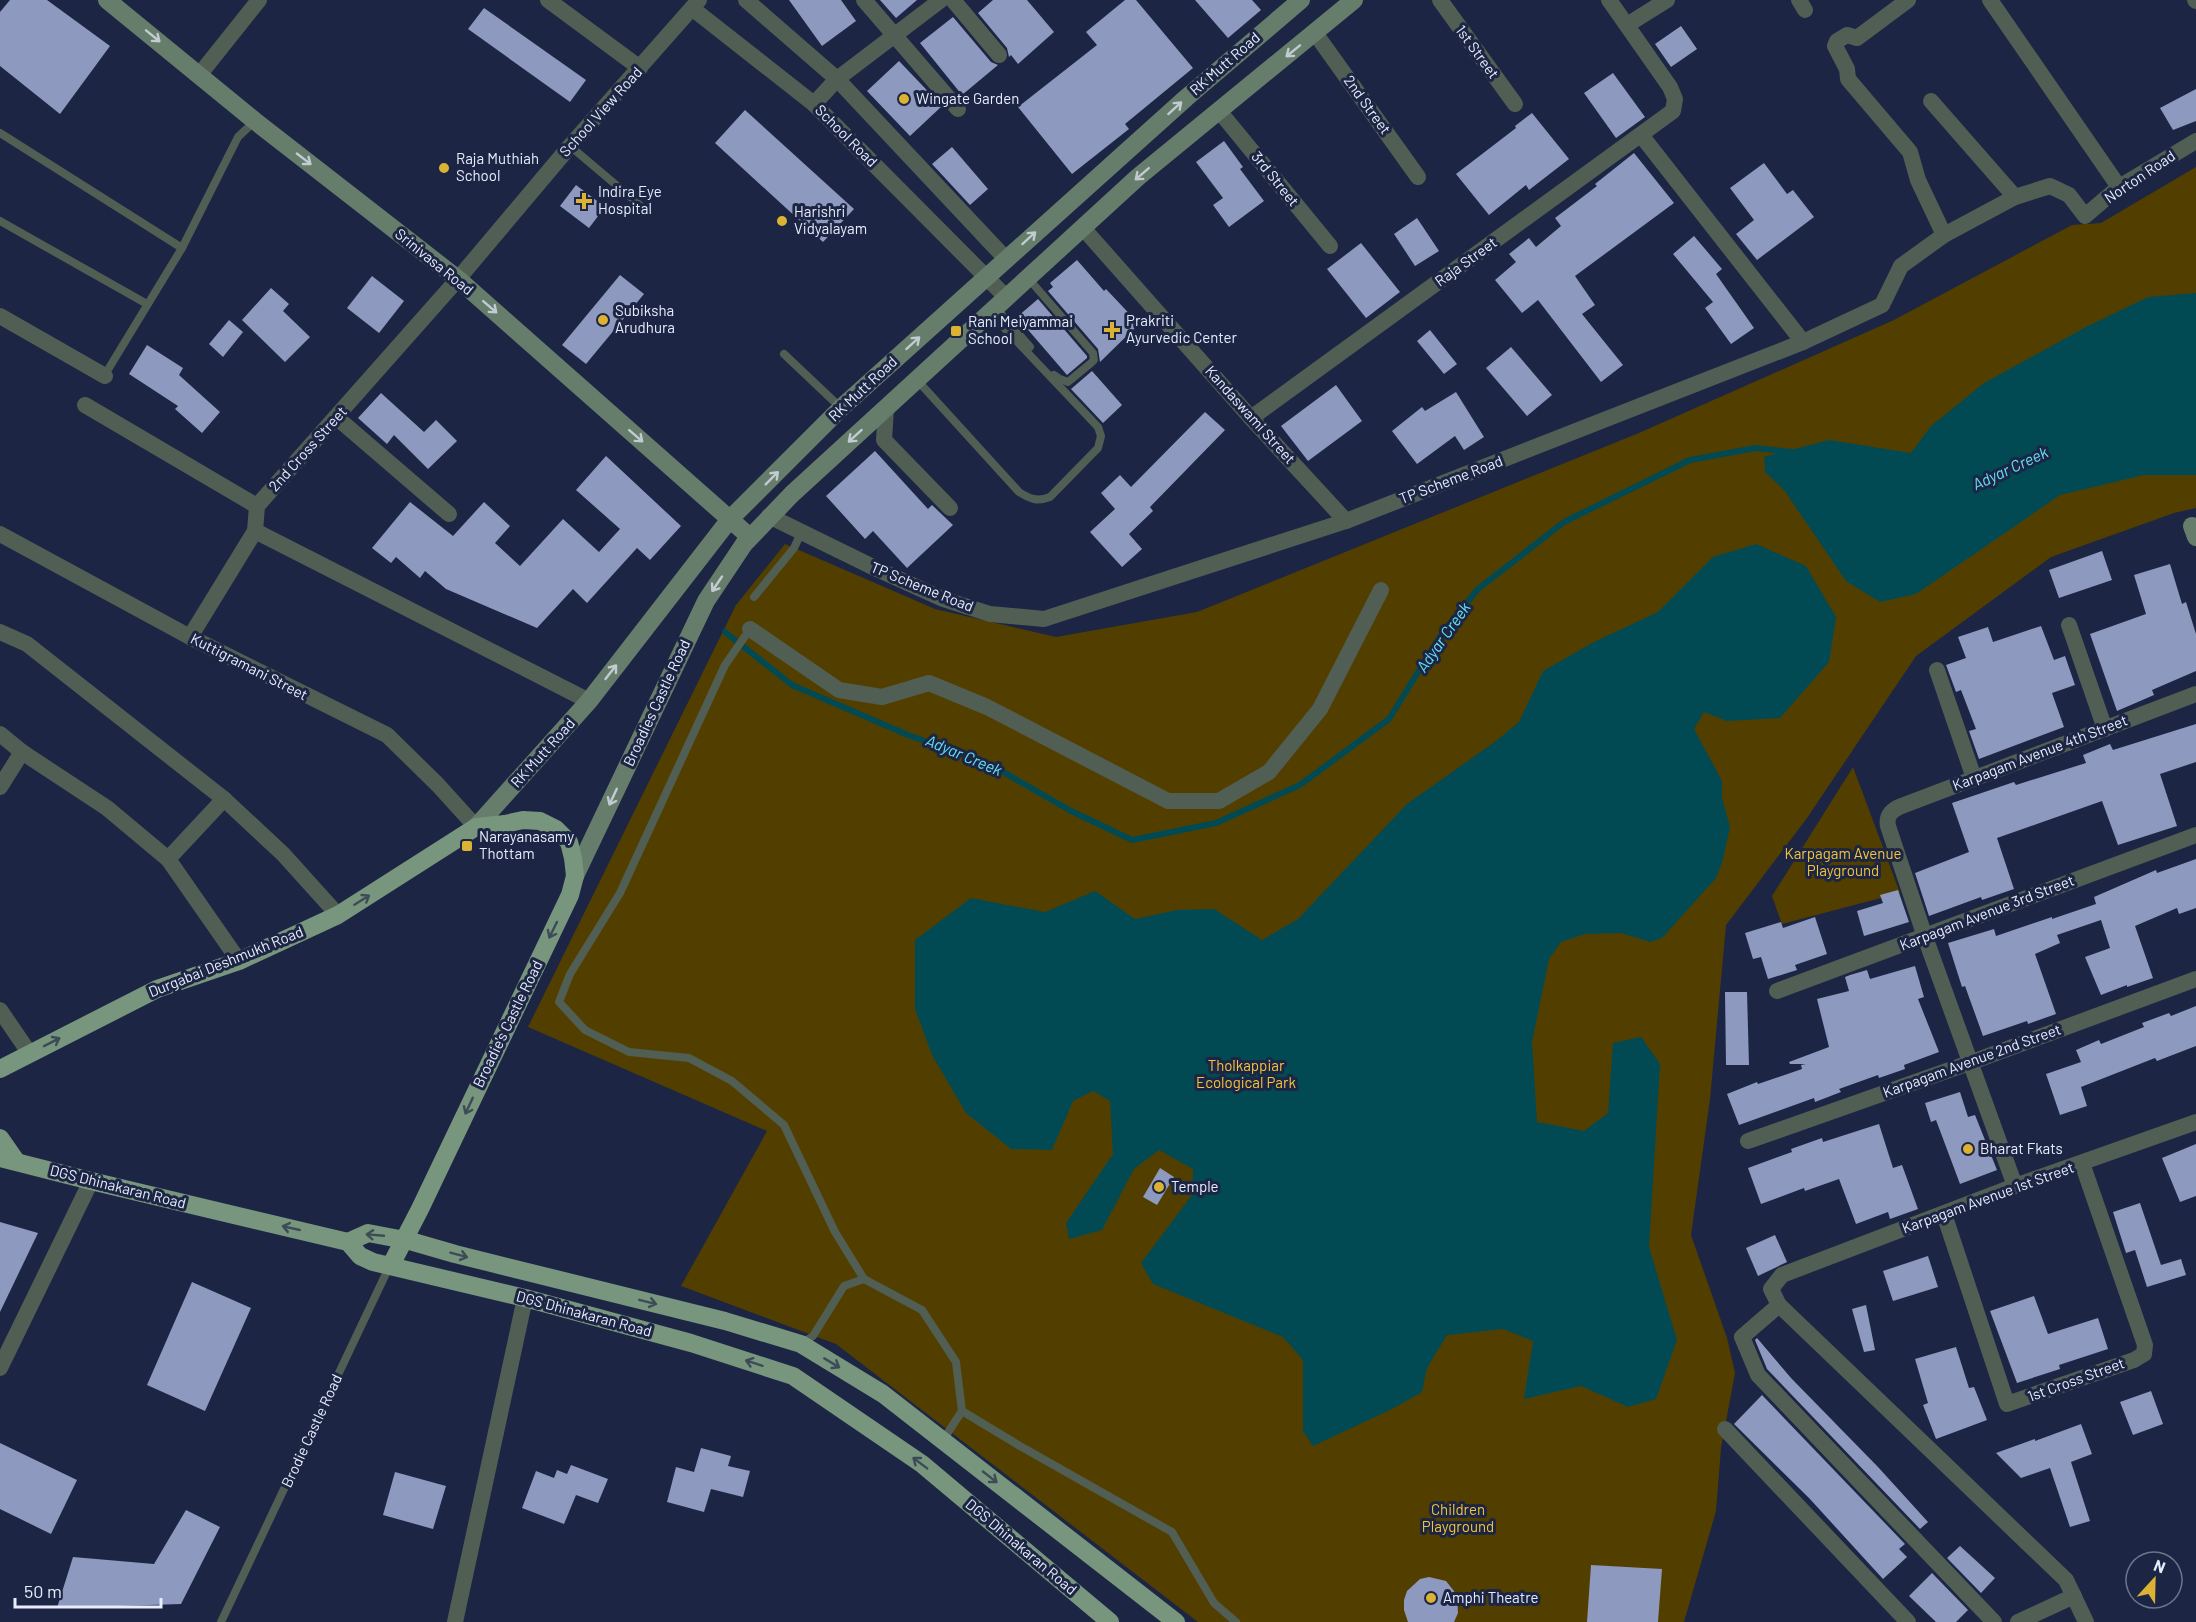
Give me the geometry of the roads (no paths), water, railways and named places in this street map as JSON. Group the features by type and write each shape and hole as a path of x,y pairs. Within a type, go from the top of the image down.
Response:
{"main road":[{"name":"Srinivasa Road","path":"107,0 255,121 458,279 750,537"},
{"name":"RK Mutt Road","path":"476,827 589,701 730,519 841,408 1186,98 1301,0"},
{"name":"RK Mutt Road","path":"750,537 769,516 1138,177 1354,0"},
{"name":"Broadies Castle Road","path":"575,876 706,601 750,537"},
{"path":"476,827 523,820 540,821 556,829 568,842 575,876"},
{"name":"Durgabai Deshmukh Road","path":"5,1067 158,989 239,960 338,915 476,827"},
{"name":"Broadie's Castle Road","path":"402,1240 432,1183 570,895 575,876"},
{"path":"0,1087 5,1067"},
{"name":"DGS Dhinakaran Road","path":"0,1138 8,1159 348,1242 360,1256 373,1262 525,1298 691,1343 793,1376 922,1464 1110,1622"},
{"path":"348,1242 368,1233 402,1240"},
{"name":"Brodie Castle Road","path":"391,1265 402,1240"},
{"name":"DGS Dhinakaran Road","path":"402,1240 725,1321 801,1344 883,1394 1176,1622"}],"street":[{"path":"200,74 258,0"},
{"path":"548,0 640,68"},
{"path":"746,0 837,79 1006,259"},
{"path":"864,0 958,109"},
{"path":"814,104 837,79 941,0"},
{"path":"953,0 999,55"},
{"name":"1st Street","path":"1440,0 1515,104"},
{"path":"1609,0 1627,25 1667,0"},
{"path":"1908,0 1857,38 1847,35 1837,41 1835,46 1848,78 1910,152 1918,180 1944,235"},
{"path":"1990,0 2119,187"},
{"name":"School View Road","path":"458,279 570,146 696,4"},
{"name":"School Road","path":"696,4 814,104 986,277 998,306"},
{"name":"Raja Street","path":"1251,418 1673,111 1676,103 1670,87 1627,25"},
{"name":"2nd Street","path":"1315,33 1419,177"},
{"path":"1930,101 2015,197"},
{"name":"3rd Street","path":"1220,112 1330,246"},
{"path":"1641,135 1803,342"},
{"name":"Norton Road","path":"2085,216 2119,187 2196,141"},
{"name":"TP Scheme Road","path":"769,516 943,598 990,614 1044,619 1346,521 1803,342 1882,304 1901,266 1944,235 2015,197 2050,186 2069,195 2085,216"},
{"name":"Kandaswami Street","path":"1083,228 1251,418 1346,521"},
{"name":"2nd Cross Street","path":"190,637 255,531 257,506 458,279"},
{"path":"0,316 107,372"},
{"path":"85,405 257,506"},
{"path":"886,409 884,440 950,508"},
{"path":"336,417 448,514"},
{"path":"255,531 589,701"},
{"name":"Kuttigramani Street","path":"0,534 190,637 387,735 438,784 476,827"},
{"path":"748,632 839,690 882,697 929,683 987,707 1168,801 1219,801 1269,772 1320,709 1381,590"},
{"path":"2069,625 2105,729"},
{"path":"0,632 27,644 224,799 283,855 338,915"},
{"path":"1937,670 1974,777"},
{"name":"Karpagam Avenue 4th Street","path":"1925,937 1888,826 1888,817 1893,810 1974,777 2196,694"},
{"path":"0,734 22,753 107,808 168,859 239,960"},
{"path":"0,787 22,753"},
{"path":"168,859 224,799"},
{"name":"Karpagam Avenue 3rd Street","path":"1777,991 2196,835"},
{"path":"1925,937 2015,1186"},
{"name":"Karpagam Avenue 2nd Street","path":"1748,1141 1972,1062 2196,979"},
{"path":"0,1010 30,1054"},
{"name":"Karpagam Avenue 1st Street","path":"1779,1305 1771,1288 1782,1275 2015,1186 2196,1122"},
{"name":"1st Cross Street","path":"1944,1214 2007,1404 2134,1360 2144,1354 2145,1345 2082,1163"},
{"path":"0,1368 91,1181"},
{"path":"455,1622 525,1298"},
{"path":"1994,1622 1758,1376 1742,1337 1779,1305 2066,1580 2086,1622"},
{"path":"1725,1429 1908,1622"},
{"path":"2018,1622 2074,1596"}],"lane":[{"path":"107,372 182,248 238,137 255,121"},
{"path":"0,133 182,248"},
{"path":"570,146 641,206"},
{"path":"0,221 147,304"},
{"path":"998,306 1060,380 1068,381 1091,363 1094,360 1094,353 1028,278"},
{"path":"917,380 1019,492 1029,499 1041,501 1050,497 1098,448 1101,436 1098,427 998,306"},
{"path":"784,354 841,408"},
{"path":"754,597 794,548 801,533"},
{"path":"748,632 725,665 620,893 570,974 559,1002 585,1030 629,1052 689,1059 732,1081 784,1125 836,1232 864,1280 922,1310 956,1362 962,1411 943,1440"},
{"name":"Brodie Castle Road","path":"222,1622 391,1265"},
{"path":"801,1344 813,1336 844,1286 864,1280"},
{"path":"962,1411 1172,1532 1214,1603 1236,1622"}],"water":[{"path":"2196,293 2196,475 2144,475 2060,495 1916,594 1880,602 1846,581 1784,490 1765,472 1764,457 1829,440 1911,453 1931,426 1984,383 2086,327 2148,297"},
{"path":"1756,544 1806,566 1836,617 1829,662 1780,718 1727,721 1704,712 1694,729 1722,781 1722,798 1730,827 1722,863 1716,878 1662,938 1650,942 1621,933 1585,934 1561,942 1549,959 1532,1042 1537,1122 1584,1131 1608,1113 1613,1043 1641,1037 1660,1064 1649,1247 1677,1340 1656,1399 1628,1407 1581,1386 1524,1399 1533,1341 1503,1329 1447,1335 1427,1368 1422,1392 1394,1408 1313,1446 1303,1431 1303,1360 1283,1337 1153,1284 1141,1263 1192,1195 1193,1169 1159,1150 1134,1169 1102,1230 1069,1239 1066,1223 1113,1154 1110,1101 1093,1091 1073,1101 1052,1150 1011,1149 966,1113 932,1055 915,1009 915,940 971,898 1045,912 1095,891 1135,919 1177,910 1214,909 1262,940 1298,919 1407,804 1519,722 1543,671 1594,642 1658,612 1713,557"}],"waterway":[{"name":"Adyar Creek","path":"725,632 792,685 908,735 991,765 1071,811 1132,840 1216,823 1300,785 1389,719 1441,635 1478,589 1564,522 1690,460 1756,448 1792,452"}],"place":[{"name":"Wingate Garden","path":"904,99"},
{"name":"Raja Muthiah School","path":"444,168"},
{"name":"Indira Eye Hospital","path":"584,201"},
{"name":"Harishri Vidyalayam","path":"782,221"},
{"name":"Subiksha Arudhura","path":"603,320"},
{"name":"Prakriti Ayurvedic Center","path":"1112,330"},
{"name":"Rani Meiyammai School","path":"956,331"},
{"name":"Narayanasamy Thottam","path":"467,846"},
{"name":"Bharat Fkats","path":"1968,1149"},
{"name":"Temple","path":"1159,1187"},
{"name":"Amphi Theatre","path":"1431,1598"}],"park label":[{"name":"Karpagam Avenue Playground","path":"1843,862"},
{"name":"Tholkappiar Ecological Park","path":"1246,1074"},
{"name":"Children Playground","path":"1458,1518"}]}
